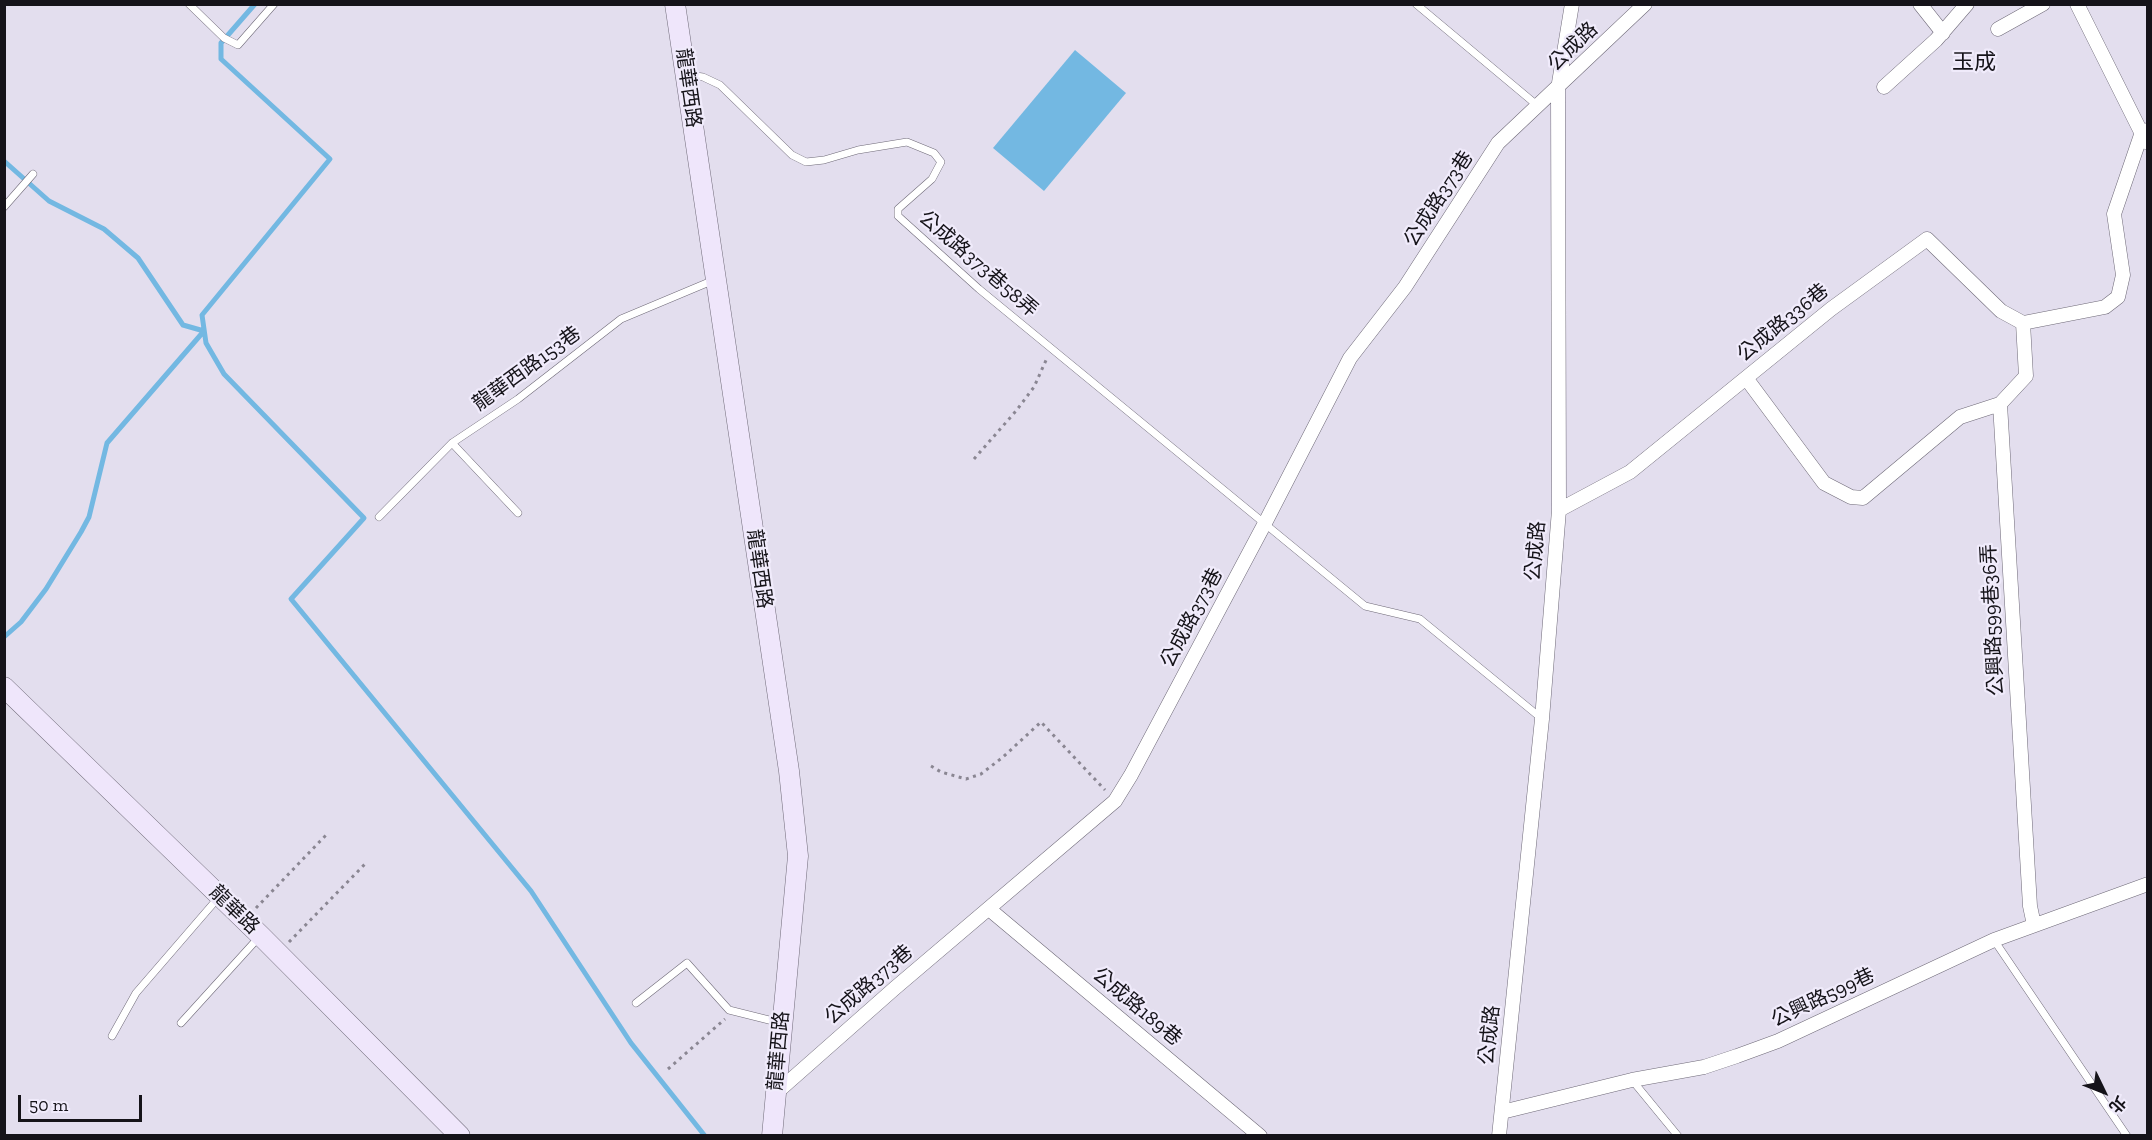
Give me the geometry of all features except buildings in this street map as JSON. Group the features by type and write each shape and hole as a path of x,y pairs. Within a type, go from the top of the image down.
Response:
{"street":[{"name":"龍華西路","path":"675,4 789,771 798,856 772,1136"},
{"path":"1558,89 1572,4"},
{"name":"公成路","path":"1499,1136 1542,719 1559,510 1558,89 1645,4"},
{"path":"1920,4 1942,33"},
{"path":"1884,87 1942,33 1967,4"},
{"path":"1998,29 2043,4"},
{"path":"1746,378 1824,483 1851,497 1863,498 1960,417 2000,404 2026,376 2023,323 2105,307 2118,297 2123,275 2114,214 2145,136 2078,4"},
{"name":"公成路373巷","path":"776,1093 895,988 1115,801 1265,523 1350,358 1405,287 1498,143 1558,89"},
{"name":"公成路336巷","path":"1559,510 1630,472 1831,309 1927,239 2001,311 2023,323"},
{"name":"公興路599巷36弄","path":"2000,404 2030,906 2034,924"},
{"name":"龍華路","path":"4,687 261,936 460,1136"},
{"name":"公興路599巷","path":"1502,1112 1632,1080 1704,1067 1778,1041 1994,940 2148,884"},
{"name":"公成路189巷","path":"989,909 1260,1136"}],"lane":[{"path":"189,4 224,38 238,45 273,4"},
{"path":"1416,4 1538,106"},
{"name":"公成路373巷58弄","path":"686,74 703,77 720,85 792,155 806,162 907,142 934,153 941,162 932,178 898,209 898,216 979,290 1365,606 1420,620 1542,719"},
{"path":"4,207 33,174"},
{"name":"龍華西路153巷","path":"379,517 452,443 518,399 621,319 716,279"},
{"path":"452,443 518,513"},
{"path":"112,1036 136,993 220,896"},
{"path":"181,1023 261,936"},
{"path":"1994,940 2127,1136"},
{"path":"636,1003 687,963 729,1010 781,1023"},
{"path":"1632,1080 1678,1136"}],"path":[{"path":"974,459 1034,387 1052,348"},
{"path":"931,766 941,772 966,779 981,774 1041,722 1115,801"},
{"path":"244,920 328,833"},
{"path":"279,954 367,862"},
{"path":"668,1069 734,1011"}],"water":[{"path":"1075,50 1126,93 1044,191 993,148"}],"waterway":[{"path":"255,4 221,43 221,59 330,159 202,315 206,343 224,374 364,518 291,599 531,891 631,1043 705,1136"},
{"path":"4,161 49,201 104,229 138,258 183,325 204,331 107,443 89,517 46,589 21,622 4,637"}],"district":[{"name":"玉成","path":"1974,63"}]}
